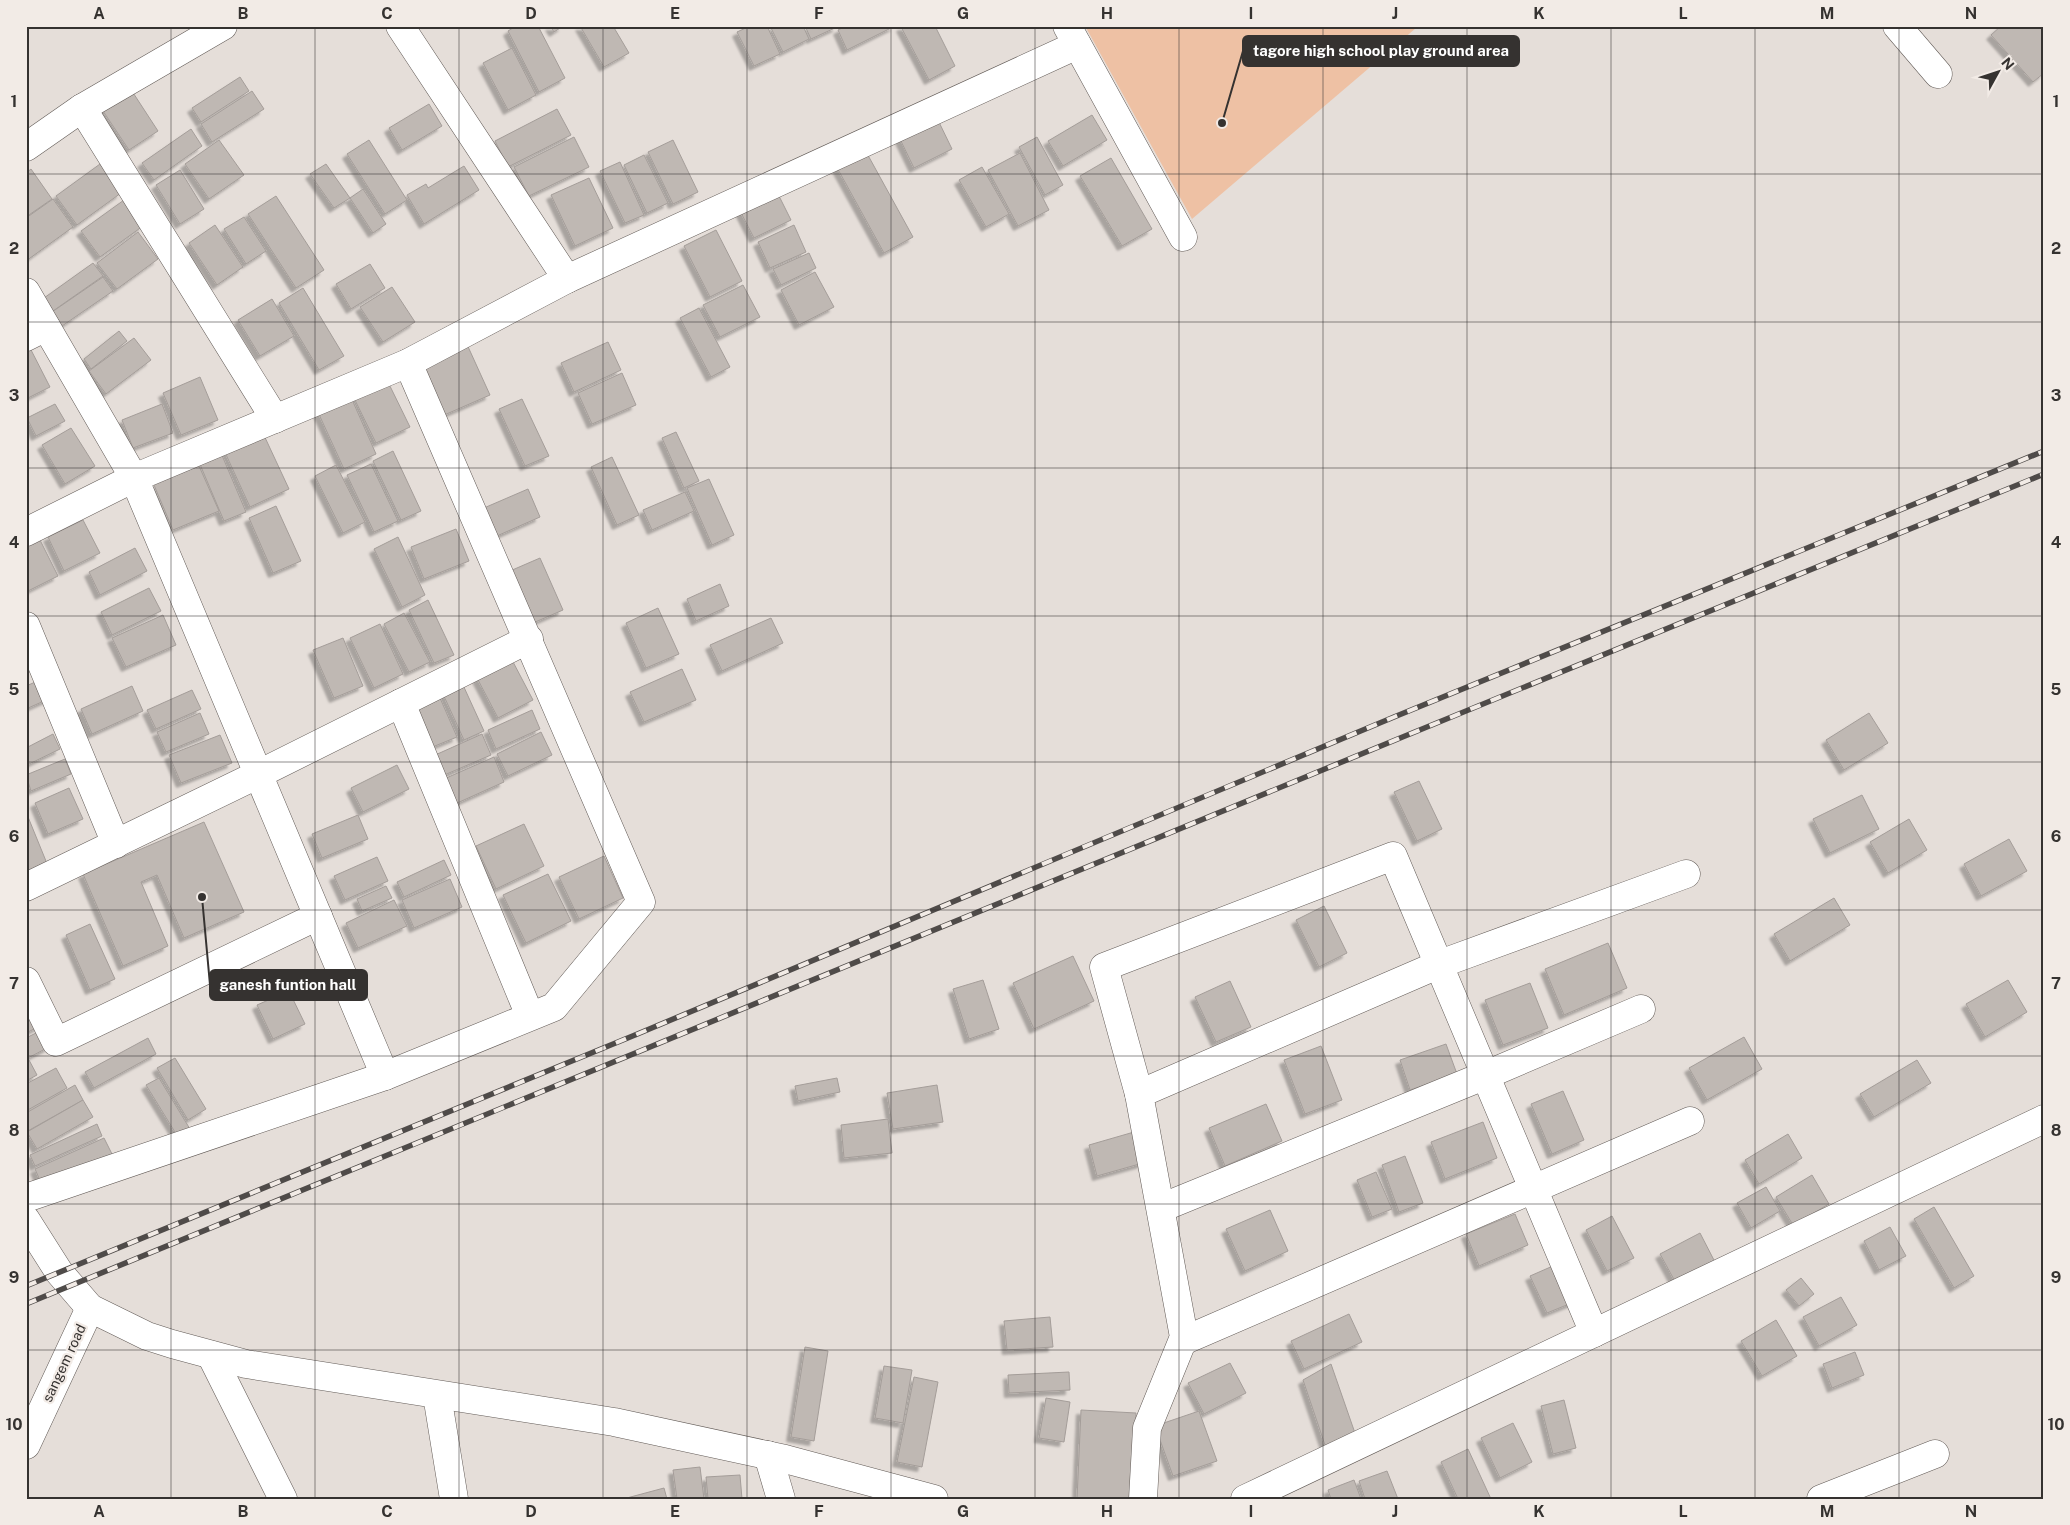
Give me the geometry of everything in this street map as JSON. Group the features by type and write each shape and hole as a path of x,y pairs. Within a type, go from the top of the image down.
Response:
{"street":[{"path":"26,148 82,108 223,26"},
{"path":"400,26 567,279"},
{"path":"1897,26 1938,74"},
{"path":"26,532 134,478 408,363 567,279 1072,35 1182,237"},
{"path":"82,108 275,419"},
{"path":"26,292 36,332 134,478 385,1076"},
{"path":"26,1198 385,1076 554,1007 641,902 529,639 408,363"},
{"path":"26,626 116,844"},
{"path":"26,887 529,639"},
{"path":"401,703 530,1016"},
{"path":"1143,1499 1147,1428 1184,1337 1140,1094 1104,967 1393,856 1594,1333"},
{"path":"1140,1094 1440,964 1686,874"},
{"path":"26,981 56,1042 318,916"},
{"path":"1160,1208 1486,1075 1641,1009"},
{"path":"1245,1499 2044,1118"},
{"path":"1183,1341 1690,1121"},
{"path":"26,1220 59,1272 90,1308 147,1336 246,1364 614,1422 768,1455 934,1499"},
{"name":"sangem road","path":"26,1445 90,1308"},
{"path":"211,1355 283,1499"},
{"path":"437,1395 454,1499"},
{"path":"1821,1499 1935,1454"},
{"path":"768,1455 781,1499"}],"shaded area":[{"path":"1085,26 1415,26 1416,28 1192,219"}],"building":[{"path":"516,26 538,26 565,78 539,92 508,31"},
{"path":"550,26 563,26 554,32"},
{"path":"580,26 613,26 629,53 604,67"},
{"path":"750,26 767,26 780,54 754,66 737,32"},
{"path":"770,26 803,26 809,39 783,52"},
{"path":"805,26 837,26 837,27 811,39"},
{"path":"846,26 895,26 847,50 838,30"},
{"path":"935,26 955,66 929,80 901,27"},
{"path":"2001,26 2042,26 2044,28 2044,73 2033,82 1991,35"},
{"path":"512,48 536,95 508,110 483,63"},
{"path":"240,77 249,91 201,122 192,108"},
{"path":"128,85 158,131 129,150 99,105"},
{"path":"252,91 264,109 212,142 201,124"},
{"path":"429,104 442,126 402,150 389,128"},
{"path":"557,109 571,135 508,167 495,141"},
{"path":"1092,115 1107,140 1063,166 1048,141"},
{"path":"936,116 952,149 914,168 898,135"},
{"path":"191,129 202,146 154,180 142,163"},
{"path":"574,137 589,167 529,196 514,167"},
{"path":"1037,137 1063,185 1045,195 1019,147"},
{"path":"219,140 244,175 209,199 185,164"},
{"path":"369,140 407,200 385,214 347,154"},
{"path":"673,140 698,192 673,204 648,152"},
{"path":"864,148 913,237 884,253 835,164"},
{"path":"1020,153 1049,210 1018,226 988,170"},
{"path":"644,155 668,203 647,213 624,165"},
{"path":"1111,158 1152,229 1122,246 1080,176"},
{"path":"620,162 644,215 625,223 600,171"},
{"path":"100,164 121,193 77,225 56,196"},
{"path":"326,164 350,198 334,208 310,174"},
{"path":"464,166 479,190 424,224 407,195 426,184 428,188"},
{"path":"982,167 1009,214 986,227 959,180"},
{"path":"31,169 52,199 26,217 26,173"},
{"path":"180,170 204,209 180,224 156,185"},
{"path":"589,178 613,228 575,246 551,195"},
{"path":"774,186 791,220 754,238 737,205"},
{"path":"363,189 386,224 373,233 350,198"},
{"path":"276,196 324,270 296,288 248,214"},
{"path":"53,199 73,227 26,261 26,218"},
{"path":"124,200 143,226 100,257 81,231"},
{"path":"244,217 266,251 246,264 224,229"},
{"path":"215,225 243,267 217,285 189,243"},
{"path":"794,225 806,252 770,268 758,242"},
{"path":"716,230 742,281 710,297 684,246"},
{"path":"138,232 158,259 117,289 97,263"},
{"path":"809,253 816,268 781,285 773,269"},
{"path":"93,263 103,276 53,311 44,298"},
{"path":"370,264 385,288 351,309 336,284"},
{"path":"815,272 834,307 799,325 781,290"},
{"path":"103,277 113,291 62,326 52,312"},
{"path":"743,285 760,317 720,337 703,305"},
{"path":"392,287 415,322 383,342 360,307"},
{"path":"303,288 344,356 319,370 279,303"},
{"path":"272,299 294,336 260,356 238,320"},
{"path":"699,308 730,367 711,377 680,318"},
{"path":"119,331 127,341 91,369 84,359"},
{"path":"134,338 151,360 106,394 89,371"},
{"path":"465,340 490,395 442,416 417,361"},
{"path":"608,342 621,370 574,392 561,363"},
{"path":"29,346 50,387 26,399 26,347"},
{"path":"622,373 636,405 592,424 578,393"},
{"path":"200,377 218,420 181,435 163,393"},
{"path":"387,380 410,427 376,443 353,396"},
{"path":"350,395 376,454 344,469 317,410"},
{"path":"522,399 549,456 525,466 499,409"},
{"path":"55,404 65,421 36,436 27,418"},
{"path":"162,404 173,433 133,448 122,420"},
{"path":"71,428 95,466 65,484 42,445"},
{"path":"262,431 289,489 250,507 223,448"},
{"path":"676,432 699,481 684,488 662,438"},
{"path":"393,451 421,511 401,520 373,461"},
{"path":"221,453 246,512 224,521 199,462"},
{"path":"612,457 639,515 617,525 591,467"},
{"path":"371,464 398,521 374,532 347,475"},
{"path":"336,465 365,522 343,533 315,476"},
{"path":"199,466 219,511 173,530 154,485"},
{"path":"709,479 734,535 712,545 687,488"},
{"path":"528,489 540,517 490,539 477,511"},
{"path":"685,492 694,511 652,530 643,510"},
{"path":"276,506 301,561 273,573 249,518"},
{"path":"83,520 100,553 64,571 48,537"},
{"path":"456,529 469,561 424,579 411,547"},
{"path":"398,537 425,595 402,607 374,549"},
{"path":"39,538 58,576 26,592 26,544"},
{"path":"135,548 147,571 100,595 89,572"},
{"path":"540,558 563,610 533,623 510,571"},
{"path":"720,584 729,606 696,621 687,599"},
{"path":"149,588 161,611 112,635 101,612"},
{"path":"428,600 454,655 434,663 409,610"},
{"path":"658,608 679,654 646,668 626,623"},
{"path":"404,613 430,662 409,672 384,624"},
{"path":"163,615 176,645 126,667 112,638"},
{"path":"771,618 783,643 722,671 710,645"},
{"path":"380,624 403,674 374,688 350,638"},
{"path":"343,638 363,686 334,698 313,650"},
{"path":"512,660 533,700 498,718 477,678"},
{"path":"682,669 696,700 644,722 630,692"},
{"path":"45,678 53,697 26,709 26,686"},
{"path":"463,685 484,731 464,740 443,694"},
{"path":"132,686 143,711 92,734 81,709"},
{"path":"192,690 201,709 156,729 147,710"},
{"path":"440,698 457,737 430,748 413,710"},
{"path":"532,710 540,729 496,749 488,730"},
{"path":"200,713 209,734 166,752 157,732"},
{"path":"1869,713 1888,743 1844,770 1826,740"},
{"path":"541,732 552,755 508,776 497,754"},
{"path":"53,734 60,749 27,765 26,748"},
{"path":"482,734 491,755 442,776 433,756"},
{"path":"220,735 232,763 181,783 169,755"},
{"path":"494,757 504,782 455,804 444,779"},
{"path":"65,759 71,774 31,791 26,775"},
{"path":"397,765 409,789 363,812 351,788"},
{"path":"1419,781 1442,829 1417,841 1394,792"},
{"path":"69,788 83,819 48,834 35,803"},
{"path":"1862,795 1879,829 1830,853 1813,819"},
{"path":"26,812 48,866 26,875"},
{"path":"358,815 368,839 322,858 312,834"},
{"path":"1909,819 1927,850 1888,873 1870,842"},
{"path":"204,822 244,912 184,938 157,875 141,882 168,946 123,966 83,874"},
{"path":"524,824 544,866 496,889 476,846"},
{"path":"2009,839 2027,871 1981,896 1964,864"},
{"path":"604,856 623,898 579,919 559,877"},
{"path":"377,857 388,881 345,900 334,876"},
{"path":"444,860 451,875 404,897 397,882"},
{"path":"548,874 571,921 526,943 503,895"},
{"path":"450,879 462,907 414,928 402,900"},
{"path":"386,886 392,898 362,911 357,899"},
{"path":"1834,898 1850,925 1790,961 1774,934"},
{"path":"394,900 407,926 358,948 346,923"},
{"path":"1324,906 1347,953 1319,967 1296,920"},
{"path":"90,924 115,979 90,990 66,935"},
{"path":"1608,943 1627,988 1564,1015 1545,969"},
{"path":"1073,956 1094,1001 1034,1029 1013,983"},
{"path":"983,980 999,1029 969,1039 953,989"},
{"path":"2008,980 2027,1012 1985,1037 1966,1004"},
{"path":"1230,981 1251,1027 1216,1042 1195,997"},
{"path":"1530,983 1548,1028 1503,1045 1485,1000"},
{"path":"289,991 305,1024 273,1039 257,1005"},
{"path":"26,1011 40,1026 26,1033"},
{"path":"40,1031 49,1047 26,1059 26,1038"},
{"path":"1744,1037 1762,1069 1707,1100 1689,1068"},
{"path":"148,1038 156,1054 94,1088 85,1072"},
{"path":"1446,1044 1457,1074 1410,1090 1400,1060"},
{"path":"1321,1046 1342,1100 1305,1114 1284,1060"},
{"path":"175,1058 206,1109 188,1120 157,1068"},
{"path":"29,1060 37,1075 26,1081 26,1062"},
{"path":"1917,1060 1931,1083 1874,1117 1860,1094"},
{"path":"56,1068 67,1088 26,1111 26,1084"},
{"path":"159,1078 190,1129 178,1137 146,1085"},
{"path":"837,1078 840,1092 798,1101 795,1086"},
{"path":"75,1085 83,1100 26,1132 26,1113"},
{"path":"937,1085 943,1122 893,1129 887,1093"},
{"path":"1563,1091 1584,1140 1552,1154 1531,1104"},
{"path":"83,1100 93,1117 37,1149 27,1132"},
{"path":"1266,1104 1282,1141 1225,1166 1209,1128"},
{"path":"888,1119 892,1153 844,1158 841,1125"},
{"path":"1483,1122 1497,1158 1445,1179 1431,1142"},
{"path":"97,1124 102,1136 35,1166 30,1155"},
{"path":"1134,1132 1143,1163 1097,1176 1089,1145"},
{"path":"1788,1134 1802,1158 1759,1184 1745,1160"},
{"path":"104,1138 112,1154 42,1185 35,1169"},
{"path":"1405,1156 1423,1203 1399,1212 1382,1165"},
{"path":"1376,1172 1392,1209 1372,1217 1357,1180"},
{"path":"1812,1175 1829,1204 1793,1225 1776,1197"},
{"path":"1766,1187 1780,1211 1751,1228 1737,1203"},
{"path":"1934,1207 1974,1276 1954,1288 1914,1219"},
{"path":"1270,1210 1288,1251 1245,1271 1226,1229"},
{"path":"1515,1214 1528,1245 1479,1266 1466,1234"},
{"path":"1612,1216 1634,1258 1607,1271 1586,1230"},
{"path":"1890,1227 1906,1256 1879,1270 1864,1241"},
{"path":"1700,1233 1716,1264 1677,1285 1660,1254"},
{"path":"1562,1262 1579,1300 1547,1313 1530,1276"},
{"path":"1801,1278 1814,1294 1799,1306 1786,1290"},
{"path":"1841,1297 1857,1325 1819,1346 1803,1317"},
{"path":"1349,1314 1362,1342 1304,1369 1291,1341"},
{"path":"1050,1317 1053,1347 1007,1350 1004,1321"},
{"path":"1776,1320 1797,1356 1762,1376 1741,1341"},
{"path":"805,1347 828,1351 814,1441 791,1437"},
{"path":"1855,1352 1864,1375 1832,1388 1823,1364"},
{"path":"1230,1363 1246,1393 1204,1414 1188,1383"},
{"path":"1331,1364 1356,1436 1327,1451 1303,1380"},
{"path":"884,1366 912,1370 903,1423 875,1418"},
{"path":"1069,1372 1070,1390 1009,1393 1008,1375"},
{"path":"914,1377 938,1382 922,1467 897,1462"},
{"path":"1046,1398 1070,1402 1064,1442 1039,1438"},
{"path":"1564,1400 1576,1448 1553,1454 1541,1406"},
{"path":"1081,1410 1136,1413 1133,1499 1077,1499"},
{"path":"1199,1411 1217,1461 1173,1476 1155,1426"},
{"path":"1513,1423 1532,1462 1500,1478 1481,1438"},
{"path":"1468,1449 1491,1499 1458,1499 1441,1462"},
{"path":"700,1467 704,1499 677,1499 673,1470"},
{"path":"1387,1471 1398,1499 1365,1499 1359,1481"},
{"path":"740,1475 742,1499 708,1499 706,1477"},
{"path":"1354,1480 1361,1499 1331,1499 1328,1490"},
{"path":"664,1488 667,1499 623,1499"}],"railway":[{"path":"26,1286 635,1035 1394,717 2044,451"},
{"path":"26,1304 2044,474"}],"place":[{"name":"tagore high school play ground area","path":"1222,123"},
{"name":"ganesh funtion hall","path":"202,897"}]}
